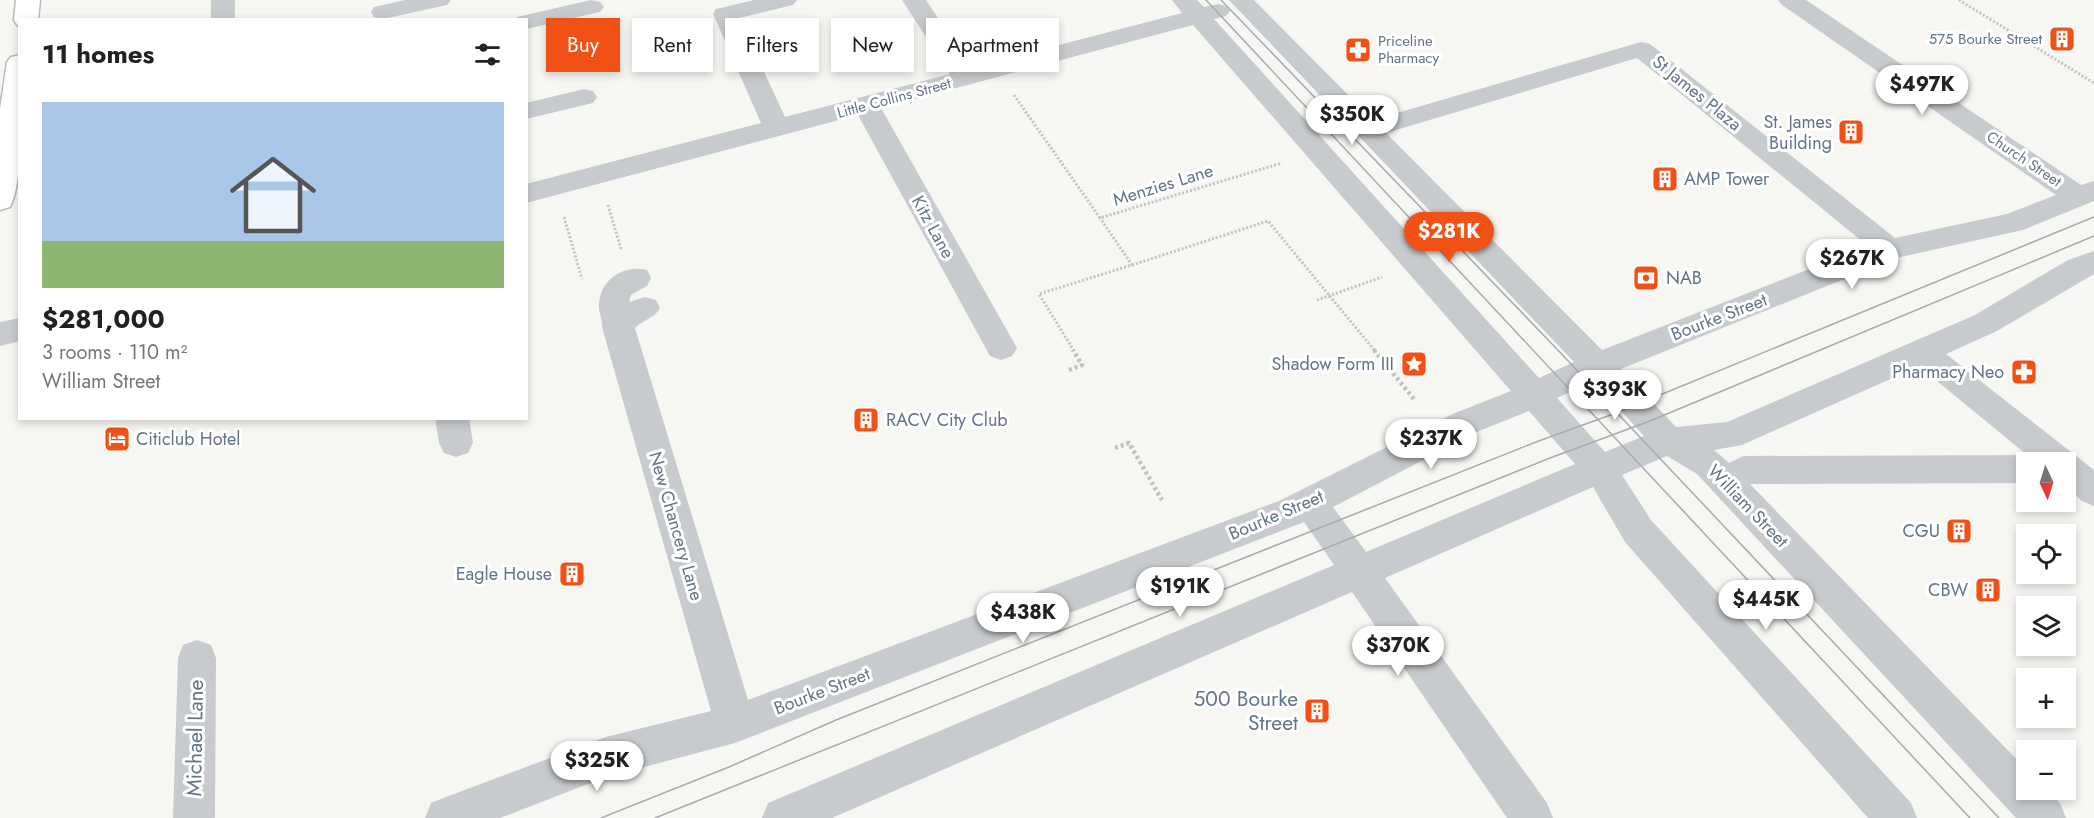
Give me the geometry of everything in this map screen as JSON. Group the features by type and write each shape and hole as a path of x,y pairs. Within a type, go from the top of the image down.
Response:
{"main road":[{"path":"26,18 28,0"},
{"path":"0,200 7,103 18,68"}],"street":[{"path":"223,0 223,18"},
{"path":"383,12 439,0"},
{"path":"448,0 452,18"},
{"path":"777,128 725,14 785,0"},
{"path":"914,0 966,79"},
{"name":"Church Street","path":"1790,0 2086,193"},
{"name":"Little Collins Street","path":"528,193 966,79 1191,8 1249,1"},
{"name":"William Street","path":"1249,1 1367,130 1598,365 1669,441 1709,464 2045,818"},
{"path":"528,22 592,7"},
{"path":"1191,8 1600,470 1638,531 1896,818"},
{"name":"St James Plaza","path":"1367,130 1641,49 1890,249"},
{"path":"528,111 584,97"},
{"name":"Kitz Lane","path":"866,105 1001,348"},
{"name":"Bourke Street","path":"446,818 606,757 735,724 1291,512 1467,422 1534,395 1598,365 1890,249 2013,223 2086,193"},
{"name":"New Chancery Lane","path":"630,267 621,285 615,291 614,308 632,317 735,724"},
{"path":"783,818 1669,441 1730,435 1986,323 2089,270"},
{"path":"0,334 18,330"},
{"path":"1937,363 2046,452"},
{"path":"1743,470 2016,469"},
{"path":"2076,477 2094,491"},
{"path":"1310,502 1532,818"},
{"name":"Michael Lane","path":"194,818 196,658"}],"path":[{"path":"1959,0 2094,83"},
{"name":"Menzies Lane","path":"1010,90 1100,218 1287,161"},
{"path":"607,201 630,267"},
{"path":"1100,218 1132,265"},
{"path":"1069,370 1082,365 1039,294 1268,221 1414,399"},
{"path":"1317,300 1388,275"},
{"path":"1115,448 1130,443 1162,500"}],"tram line":[{"path":"1206,0 1598,420"},
{"path":"1221,0 1617,413"},
{"path":"1617,413 2094,217"},
{"path":"1631,428 2094,236"},
{"path":"1598,420 1617,413"},
{"path":"1617,413 1631,428"},
{"path":"601,818 729,767 836,720 1536,442 1598,420"},
{"path":"1598,420 1612,435"},
{"path":"1612,435 1631,428"},
{"path":"1631,428 1999,818"},
{"path":"655,818 1612,435"},
{"path":"1612,435 1970,818"}],"place":[{"name":"575 Bourke Street","path":"2062,39"},
{"name":"Priceline Pharmacy","path":"1358,50"},
{"name":"St. James Building","path":"1851,132"},
{"name":"AMP Tower","path":"1665,179"},
{"name":"NAB","path":"1646,278"},
{"name":"Shadow Form III","path":"1414,364"},
{"name":"Pharmacy Neo","path":"2024,372"},
{"name":"RACV City Club","path":"866,420"},
{"name":"Citiclub Hotel","path":"117,439"},
{"name":"CGU","path":"1959,531"},
{"name":"Eagle House","path":"572,574"},
{"name":"CBW","path":"1988,590"},
{"name":"500 Bourke Street","path":"1317,711"}]}
